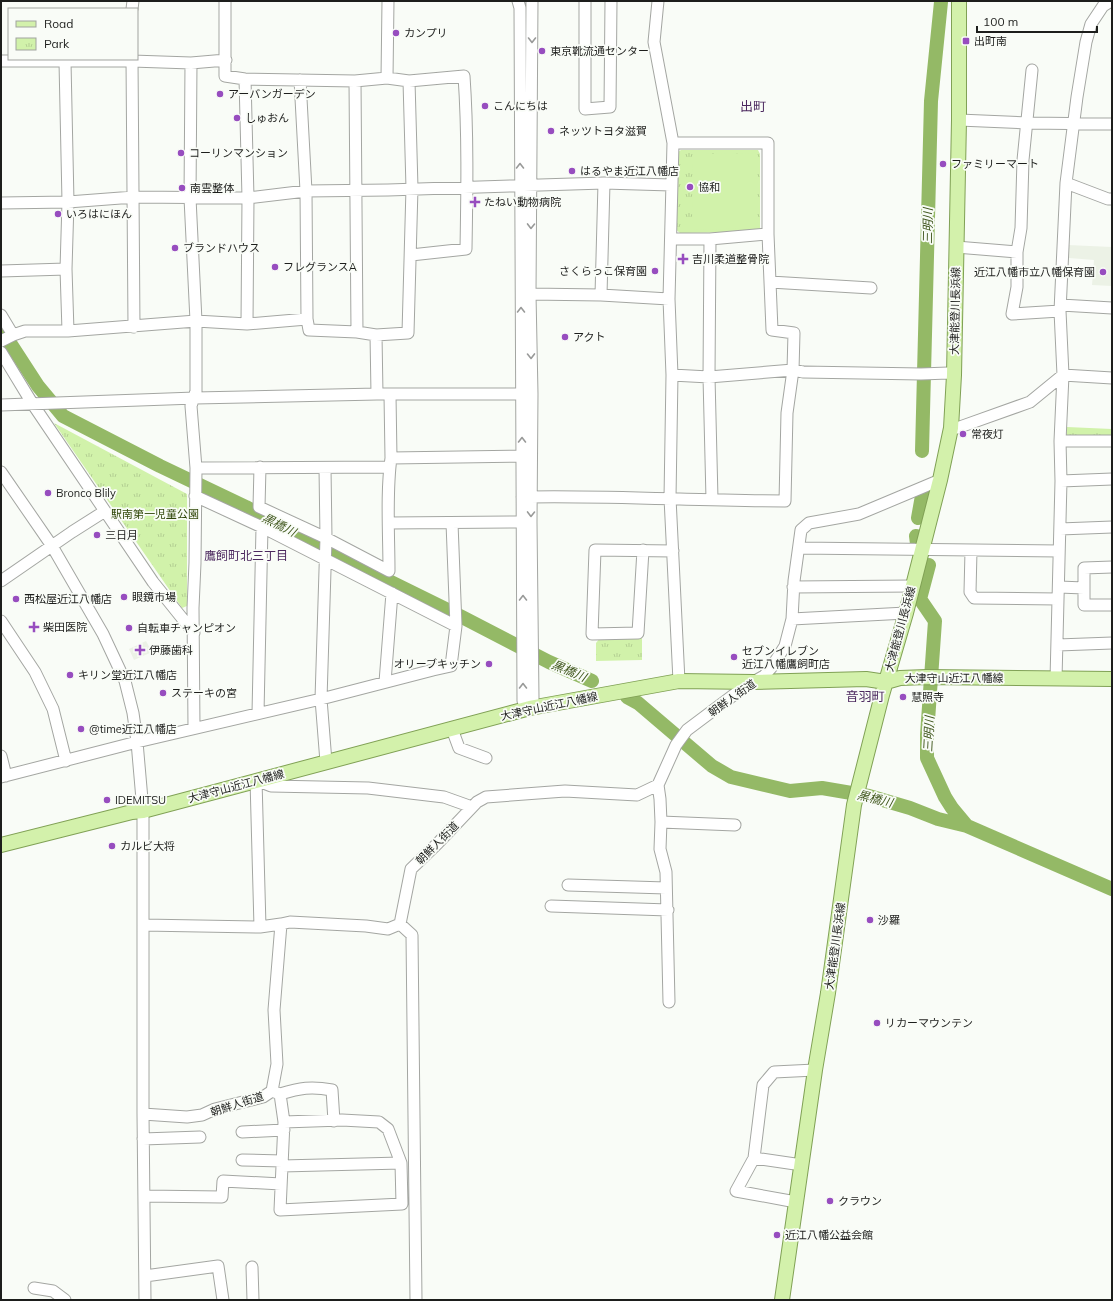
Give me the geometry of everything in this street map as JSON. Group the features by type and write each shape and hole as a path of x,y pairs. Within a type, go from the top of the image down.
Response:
{"main road":[{"name":"大津能登川長浜線","path":"782,1300 815,1070 828,993 854,805 922,549 929,484 951,428 954,375 959,120 959,1"},
{"name":"大津守山近江八幡線","path":"1,845 132,812 143,811 530,708 679,681 754,682 866,679 886,682 900,678 933,677 1112,679"}],"street":[{"path":"225,1 225,76 245,79 355,81 387,78 409,81 464,76 468,186 466,249 411,255"},
{"path":"387,78 388,1"},
{"path":"518,1 520,8 530,294 527,394 522,456 527,497 522,522 528,638"},
{"path":"530,708 523,701 528,663 526,185 532,1"},
{"path":"585,1 585,109 610,108 611,1"},
{"path":"658,1 654,42 673,143 669,299 672,375 670,498 679,681"},
{"path":"1056,679 1061,481 1061,308 1066,183 1086,42 1091,24 1104,6 1111,1"},
{"path":"1,61 65,62 132,60 191,63 226,60"},
{"path":"132,60 134,327"},
{"path":"65,62 68,202 66,269 68,331"},
{"path":"191,63 190,198 196,321 196,392 191,406 196,468 193,608 194,728"},
{"path":"1032,70 1023,160 1021,228 1017,252 1017,287 1012,314 1061,308 1112,308"},
{"path":"245,79 248,198 248,324"},
{"path":"300,80 306,191 307,319 309,330 357,332 376,335 408,333 412,188 409,81"},
{"path":"355,81 357,332"},
{"path":"959,120 1027,123 1112,124"},
{"path":"527,497 670,498 740,501 786,500 787,413 793,370 794,333 772,330 768,234 768,143 673,143"},
{"path":"601,295 604,183"},
{"path":"1,203 68,202 134,197 248,198 306,191 468,186 604,183 671,185"},
{"path":"1066,183 1108,199 1112,199"},
{"path":"671,239 710,239 768,234"},
{"path":"710,239 709,377 712,500"},
{"path":"956,247 1017,252"},
{"path":"1,270 66,269"},
{"path":"770,282 871,288"},
{"path":"530,294 601,295 669,299"},
{"path":"1,315 13,335"},
{"path":"1,341 24,331 68,331 196,321 248,324 307,319"},
{"path":"376,335 377,394"},
{"path":"1,352 32,403 153,582 194,633"},
{"path":"672,375 709,377 793,370 803,372 948,373 954,375"},
{"path":"951,428 957,428 1030,402 1062,375 1112,378"},
{"path":"1,405 195,398 377,394 527,394"},
{"path":"260,467 259,507 326,538 389,572 390,395"},
{"path":"1060,442 1112,441"},
{"path":"196,468 325,468 522,456"},
{"path":"325,468 326,538 321,699 326,762"},
{"path":"1,472 52,546 103,634 125,681 133,713 143,811 143,1139 145,1300"},
{"path":"1061,481 1112,479"},
{"name":"朝鮮人街道","path":"400,924 410,869 438,843 477,802 486,797 565,791 637,795 658,785 676,745 687,730 738,692 764,676 785,646 792,619 793,587 801,530 809,523 859,514 929,484"},
{"path":"196,494 456,626"},
{"path":"1,580 105,511"},
{"path":"389,523 522,522"},
{"path":"1,756 3,776 451,666 456,626 452,523"},
{"path":"258,713 262,527"},
{"path":"1060,529 1112,527"},
{"path":"799,548 1059,551"},
{"path":"643,550 638,633 592,634 595,550 643,550 673,551"},
{"path":"971,551 970,592 974,598 1058,593 1084,588"},
{"path":"1112,567 1084,568 1084,606 1112,605"},
{"path":"793,587 912,586"},
{"path":"385,682 392,593"},
{"path":"792,619 906,613"},
{"path":"2,626 35,672 53,709 66,761"},
{"path":"1058,645 1112,643"},
{"path":"452,729 459,748 486,758"},
{"path":"260,926 256,780 271,786 368,788 444,797 472,807"},
{"path":"658,785 661,822 660,849 666,872 668,910 669,1002"},
{"path":"661,822 735,825"},
{"path":"568,885 666,888"},
{"path":"551,906 668,910"},
{"path":"143,925 260,926 290,922 366,926 388,929 400,924 412,935 416,1300"},
{"name":"朝鮮人街道","path":"143,1114 188,1117 202,1115 215,1109 276,1093 277,1064 274,1010 281,924"},
{"path":"796,1202 736,1191 754,1158 764,1085 774,1072 815,1070"},
{"path":"242,1132 284,1126 334,1121 379,1122 388,1129 401,1162 402,1204 280,1210 284,1126 276,1093 300,1088 332,1090 334,1121"},
{"path":"143,1139 200,1137"},
{"path":"754,1158 802,1165"},
{"path":"242,1160 282,1164 401,1162"},
{"path":"144,1196 222,1197 223,1181 281,1184"},
{"path":"145,1276 218,1266 223,1300"},
{"path":"252,1267 253,1300"},
{"path":"34,1288 53,1291 65,1300"}],"shaded area":[{"name":"近江八幡市立八幡保育園","path":"1068,245 1112,247 1112,286 1092,285 1094,260 1069,258"},
{"name":"伊藤歯科","path":"146,641 152,652 134,660 129,649"}],"green space":[{"path":"681,150 758,150 760,154 760,229 755,232 680,233 674,228 675,154"},
{"path":"756,153 756,228 692,230 693,162 703,154"},
{"name":"駅南第一児童公園","path":"54,423 187,494 187,606 182,608"},
{"path":"1067,427 1112,429 1112,437 1066,436"},
{"path":"642,637 642,660 596,661 596,643 600,638"}],"waterway":[{"name":"三明川","path":"922,451 931,101 941,2"},
{"name":"黒橋川","path":"1,329 38,386 63,416 160,466 246,507 332,553 549,662 592,681"},
{"name":"三明川","path":"918,518 923,490"},
{"name":"三明川","path":"916,536 917,544"},
{"name":"三明川","path":"929,565 920,599 935,621 927,735 927,758 945,797 967,826"},
{"name":"黒橋川","path":"627,697 638,703 712,766 731,777 790,791 822,788 869,796 910,808 938,819 967,826 1112,889"}],"place":[{"name":"カンプリ","path":"396,33"},
{"name":"出町南","path":"966,41"},
{"name":"東京靴流通センター","path":"542,51"},
{"name":"アーバンガーデン","path":"220,94"},
{"name":"こんにちは","path":"485,106"},
{"name":"しゅおん","path":"237,118"},
{"name":"ネッツトヨタ滋賀","path":"551,131"},
{"name":"コーリンマンション","path":"181,153"},
{"name":"ファミリーマート","path":"943,164"},
{"name":"はるやま近江八幡店","path":"572,171"},
{"name":"協和","path":"690,187"},
{"name":"南雲整体","path":"182,188"},
{"name":"たねい動物病院","path":"475,202"},
{"name":"いろはにほん","path":"58,214"},
{"name":"ブランドハウス","path":"175,248"},
{"name":"吉川柔道整骨院","path":"683,259"},
{"name":"フレグランスA","path":"275,267"},
{"name":"さくらっこ保育園","path":"655,271"},
{"name":"近江八幡市立八幡保育園","path":"1103,272"},
{"name":"アクト","path":"565,337"},
{"name":"常夜灯","path":"963,434"},
{"name":"Bronco Blily","path":"48,493"},
{"name":"三日月","path":"97,535"},
{"name":"眼鏡市場","path":"124,597"},
{"name":"西松屋近江八幡店","path":"16,599"},
{"name":"柴田医院","path":"34,627"},
{"name":"自転車チャンピオン","path":"129,628"},
{"name":"伊藤歯科","path":"140,650"},
{"name":"セブンイレブン 近江八幡鷹飼町店","path":"734,657"},
{"name":"オリーブキッチン","path":"489,664"},
{"name":"キリン堂近江八幡店","path":"70,675"},
{"name":"ステーキの宮","path":"163,693"},
{"name":"慧照寺","path":"903,697"},
{"name":"@time近江八幡店","path":"81,729"},
{"name":"IDEMITSU","path":"107,800"},
{"name":"カルビ大将","path":"112,846"},
{"name":"沙羅","path":"870,920"},
{"name":"リカーマウンテン","path":"877,1023"},
{"name":"クラウン","path":"830,1201"},
{"name":"近江八幡公益会館","path":"777,1235"}],"district":[{"name":"出町","path":"753,106"},
{"name":"鷹飼町北三丁目","path":"246,556"},
{"name":"音羽町","path":"865,696"}]}
